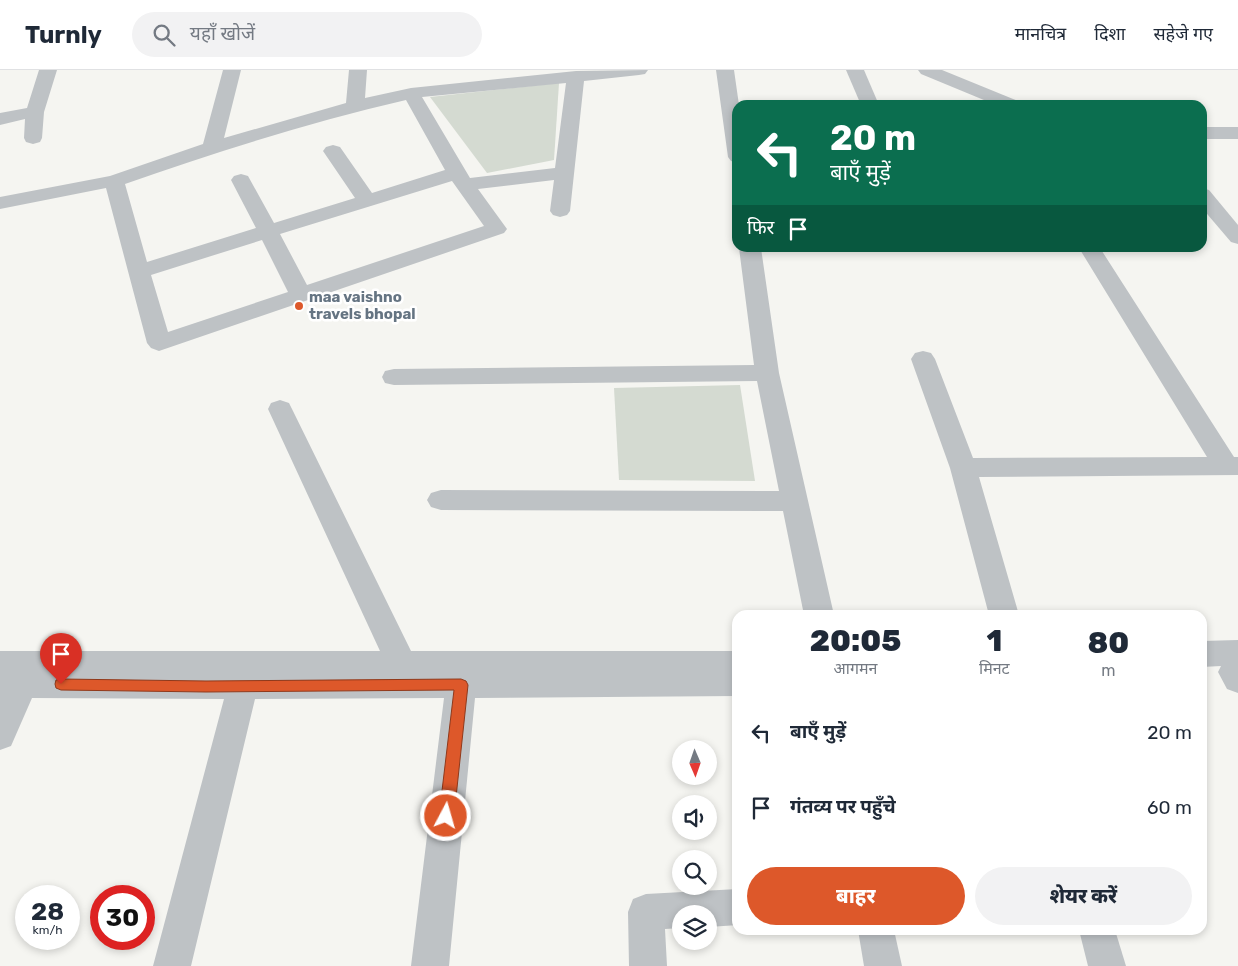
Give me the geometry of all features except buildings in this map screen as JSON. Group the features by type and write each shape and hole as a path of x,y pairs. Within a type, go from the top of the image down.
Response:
{"street":[{"path":"33,138 35,112 48,70"},
{"path":"212,147 232,70"},
{"path":"355,106 358,70"},
{"path":"0,203 114,181 212,147 355,106 411,93 639,70"},
{"path":"726,70 732,114"},
{"path":"856,70 868,100"},
{"path":"927,70 1000,100"},
{"path":"560,211 576,76"},
{"path":"114,181 159,343 497,229 460,179 411,93"},
{"path":"0,119 35,112"},
{"path":"1207,133 1238,133"},
{"path":"333,150 367,200"},
{"path":"140,270 367,200 460,179 564,173"},
{"path":"241,180 301,295"},
{"path":"1207,198 1229,215 1238,238"},
{"path":"751,252 767,373 817,610"},
{"path":"1093,252 1232,466"},
{"path":"923,359 963,468 1003,610"},
{"path":"394,377 767,373"},
{"path":"280,409 402,665"},
{"path":"963,468 1232,466"},
{"path":"441,500 794,501"},
{"path":"1207,656 1237,669"},
{"path":"0,664 18,677 246,676 461,685 732,684"},
{"path":"246,676 402,665 732,664"},
{"path":"1207,672 1237,669"},
{"path":"172,966 246,676"},
{"path":"0,736 18,677"},
{"path":"430,966 461,685"},
{"path":"648,966 646,912 732,907"},
{"path":"877,935 883,966"},
{"path":"1098,935 1107,966"}],"shaded area":[{"path":"559,83 554,160 487,173 430,97"},
{"path":"740,385 755,481 619,480 614,388"}],"place":[{"name":"maa vaishno travels bhopal","path":"299,306"}],"route":[{"path":"61,684 206,686 461,685 446,816"}]}
